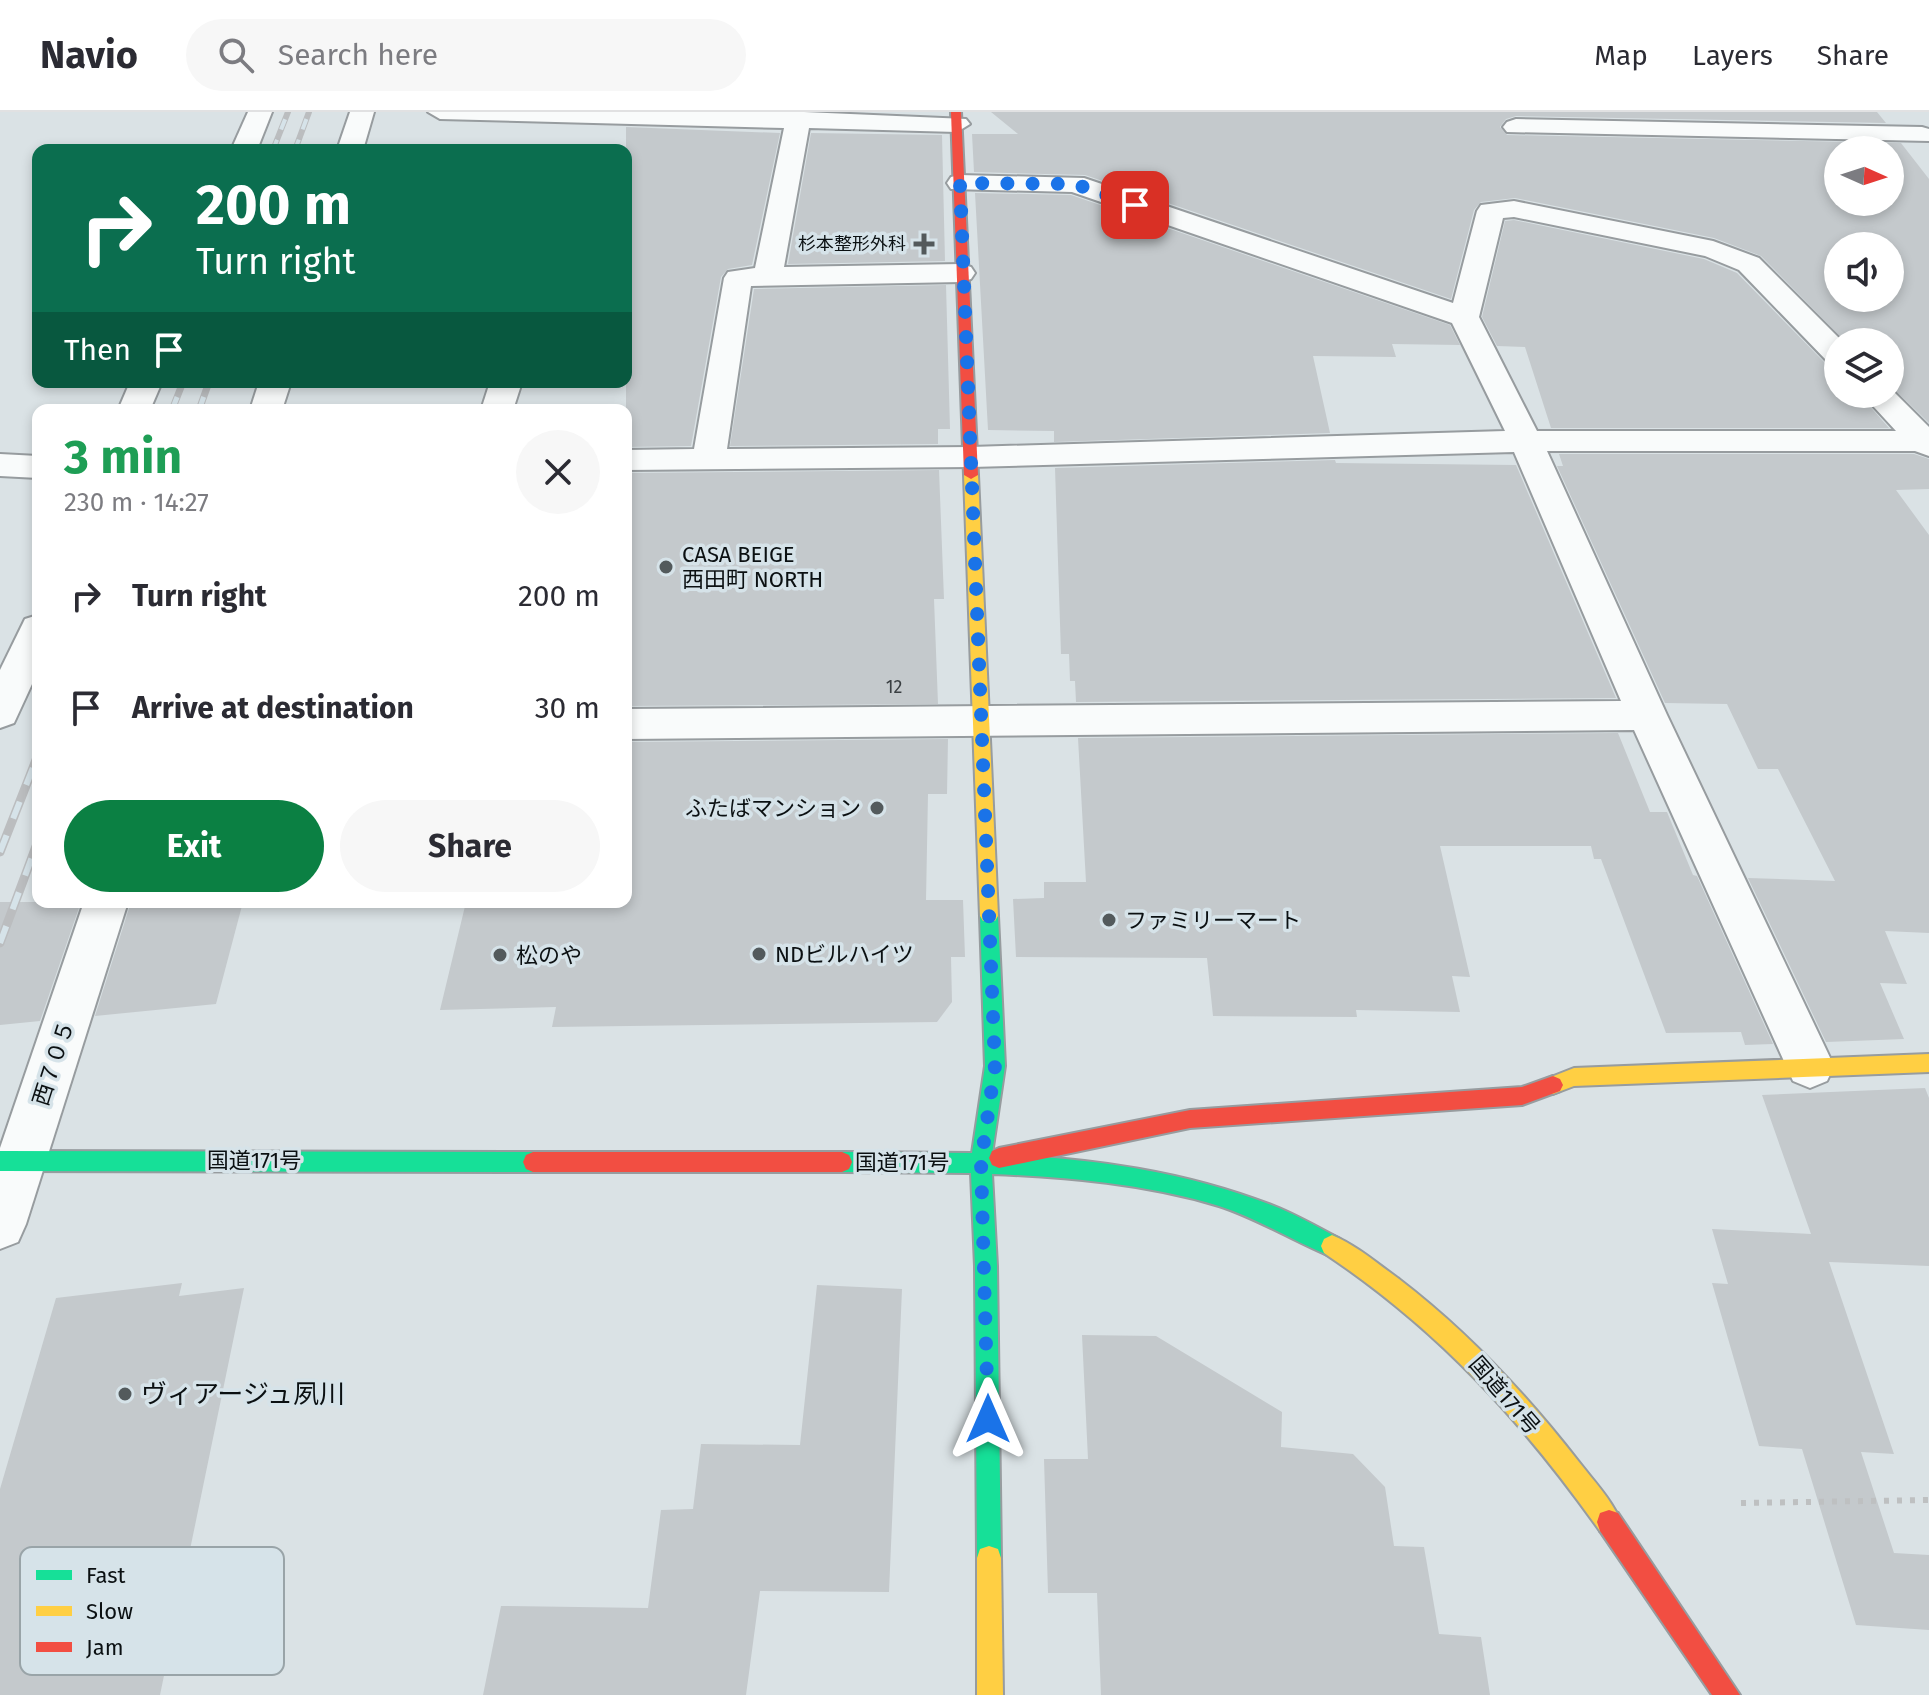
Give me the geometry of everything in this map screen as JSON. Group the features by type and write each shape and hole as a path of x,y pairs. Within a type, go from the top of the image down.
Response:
{"main road":[{"path":"957,118 995,1066 981,1162 986,1266 990,1695"},
{"path":"981,1162 1190,1119 1522,1096 1574,1077 1929,1063"},
{"name":"国道171号","path":"10,1161 981,1162 1123,1175 1214,1197 1309,1233 1387,1281 1464,1349 1562,1460 1653,1581 1727,1695"}],"street":[{"path":"247,144 260,112"},
{"path":"352,144 362,112"},
{"path":"440,112 582,127 798,118 957,118"},
{"path":"768,276 798,118"},
{"path":"1516,127 1923,129"},
{"path":"960,183 1075,184 1464,317"},
{"path":"1810,1066 1647,715 1526,441 1464,317 1491,211 1514,209 1713,249 1749,264 1824,340"},
{"path":"709,459 738,278 961,273"},
{"path":"1892,408 1928,443"},
{"path":"632,460 971,457 1526,441 1928,443"},
{"path":"0,465 32,467"},
{"path":"0,713 32,641"},
{"path":"632,724 1647,715"},
{"name":"西７０５","path":"0,1224 10,1161 104,908"}],"path":[{"path":"1741,1503 1929,1500"}],"building":[{"path":"991,112 1877,112 1886,123 1516,116 1506,119 1500,127 1507,135 1824,141 1824,216 1904,216 1904,147 1929,179 1929,423 1904,399 1904,328 1832,328 1761,256 1714,238 1515,198 1481,202 1474,210 1451,299 1085,175 974,172 972,134 1018,134"},
{"path":"626,127 780,133 752,265 728,269 721,277 691,446 632,447 632,404 626,404 626,388 632,388 632,144 626,144"},
{"path":"811,133 942,135 945,261 788,264"},
{"path":"975,193 1071,195 1450,325 1460,345 1392,344 1396,357 1313,356 1330,433 1054,442 1054,431 988,430"},
{"path":"1514,220 1704,259 1737,273 1824,362 1824,408 1871,408 1889,428 1551,428 1525,347 1497,346 1482,317 1505,221"},
{"path":"946,285 950,429 938,429 938,444 730,446 754,289"},
{"path":"1559,454 1914,454 1929,459 1929,489 1896,490 1929,535 1929,933 1885,931 1907,984 1880,983 1904,1039 1826,1042 1748,878 1835,881 1778,769 1758,769 1727,704 1665,703 1557,466 1563,466"},
{"path":"1335,460 1336,463 1516,465 1616,698 1076,702 1075,681 1070,681 1069,654 1061,654 1055,468"},
{"path":"939,470 944,599 934,599 938,704 632,706 632,473"},
{"path":"1618,733 1650,812 1667,812 1693,875 1697,876 1773,1044 1745,1045 1741,1032 1666,1033 1601,859 1594,859 1591,846 1440,846 1470,977 1452,976 1460,1012 1356,1010 1357,1017 1213,1016 1207,958 1016,957 1013,899 1044,898 1044,882 1086,882 1078,738"},
{"path":"948,739 947,794 928,794 926,900 963,900 965,957 951,957 952,1002 937,1022 552,1027 556,1007 440,1010 465,908 632,908 632,742"},
{"path":"0,902 32,902 32,908 79,908 40,1021 0,1025"},
{"path":"129,908 241,908 216,1004 95,1016"},
{"path":"1925,1088 1929,1098 1929,1266 1829,1262 1894,1454 1861,1452 1894,1553 1929,1555 1929,1630 1856,1625 1802,1449 1759,1446 1712,1283 1728,1284 1712,1229 1811,1234 1762,1095"},
{"name":"ヴィアージュ夙川","path":"182,1283 179,1296 244,1288 191,1547 20,1547 20,1675 164,1675 160,1695 0,1695 0,1489 56,1298"},
{"path":"817,1285 902,1289 889,1592 760,1591 746,1695 483,1695 501,1606 648,1608 661,1510 693,1509 701,1444 800,1445"},
{"path":"1082,1335 1156,1336 1282,1412 1281,1447 1353,1454 1385,1487 1394,1546 1424,1547 1439,1634 1481,1637 1490,1695 1101,1695 1097,1593 1048,1593 1044,1459 1088,1459"}],"railway":[{"path":"275,144 288,112"},
{"path":"297,144 309,112"},
{"path":"174,404 181,388"},
{"path":"201,404 207,388"},
{"path":"0,852 32,770"},
{"path":"0,943 32,857"}],"traffic: fast":[{"path":"989,916 995,1066 981,1162 986,1266 989,1558"},
{"path":"0,1161 533,1162"},
{"path":"842,1162 1031,1166 1094,1171 1157,1181 1218,1196 1277,1217 1332,1246"}],"traffic: slow":[{"path":"971,475 989,916"},
{"path":"1553,1085 1574,1077 1929,1063"},
{"path":"1332,1246 1373,1273 1449,1335 1550,1443 1609,1522"},
{"path":"989,1558 990,1695"}],"traffic: jam":[{"path":"956,112 971,475"},
{"path":"999,1158 1190,1119 1522,1096 1553,1085"},
{"path":"533,1162 842,1162"},
{"path":"1609,1522 1727,1695"}],"place":[{"name":"杉本整形外科","path":"924,244"},
{"name":"CASA BEIGE 西田町 NORTH","path":"666,567"},
{"name":"ふたばマンション","path":"877,808"},
{"name":"ファミリーマート","path":"1109,920"},
{"name":"NDビルハイツ","path":"759,954"},
{"name":"松のや","path":"500,955"},
{"name":"ヴィアージュ夙川","path":"125,1394"}],"route":[{"path":"988,1419 981,1162 995,1066 961,273 960,183 1075,184 1135,205"}]}
